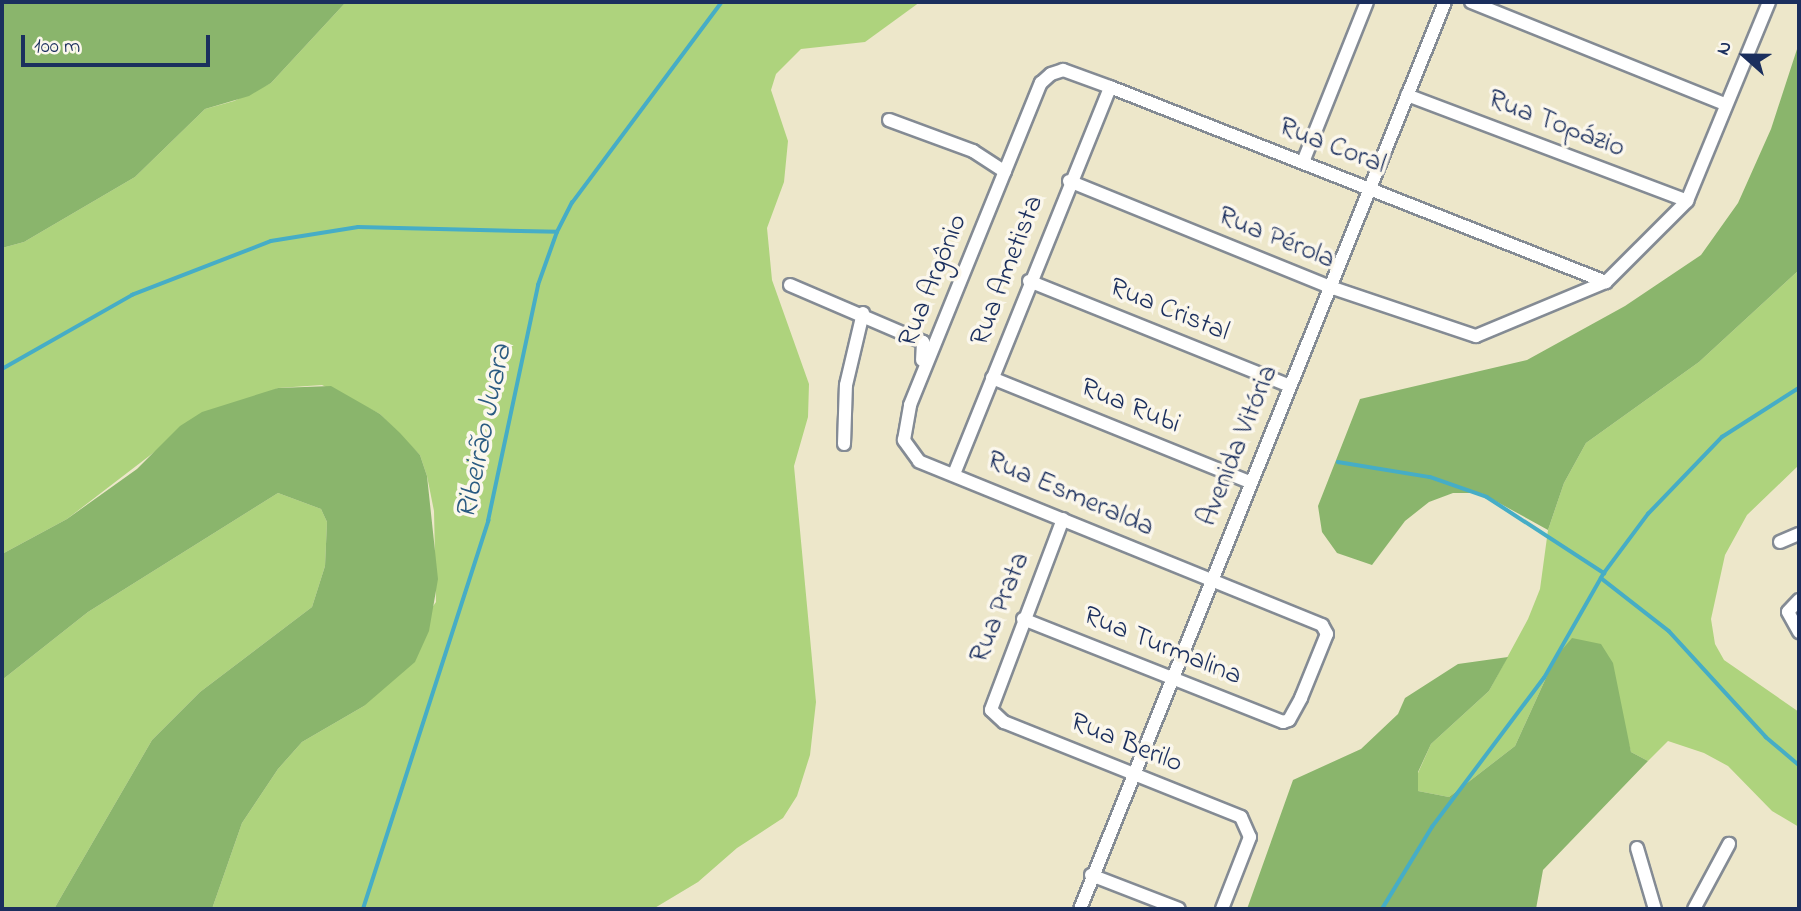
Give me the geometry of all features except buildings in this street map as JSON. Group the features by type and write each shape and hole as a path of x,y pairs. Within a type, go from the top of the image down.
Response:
{"street":[{"path":"1303,162 1367,2"},
{"name":"Avenida Vitória","path":"1080,909 1091,875 1249,482 1445,2"},
{"path":"1471,2 1725,104"},
{"path":"1606,282 1687,201 1764,3"},
{"name":"Rua Coral","path":"1041,83 1063,70 1606,282"},
{"name":"Rua Argônio","path":"954,474 919,461 904,440 910,405 1041,83"},
{"name":"Rua Ametista","path":"954,474 1069,181 1110,87"},
{"name":"Rua Topázio","path":"1407,94 1687,201"},
{"path":"888,120 973,151 1005,173"},
{"name":"Rua Pérola","path":"1069,181 1330,287 1467,336 1606,282"},
{"name":"Rua Cristal","path":"1030,281 1290,386"},
{"path":"790,285 863,313 925,343 910,405"},
{"path":"844,444 846,385 863,313"},
{"name":"Rua Rubi","path":"992,378 1249,482"},
{"name":"Rua Esmeralda","path":"954,474 1322,625 1325,639 1292,716 1283,722"},
{"name":"Rua Prata","path":"993,715 992,698 1063,519"},
{"path":"1780,542 1799,534"},
{"path":"1799,600 1788,612 1799,632"},
{"name":"Rua Turmalina","path":"1023,618 1283,722"},
{"name":"Rua Berilo","path":"993,715 1241,817 1250,837 1222,909"},
{"path":"1694,909 1729,844"},
{"path":"1637,848 1655,909"},
{"path":"1091,875 1179,909"}],"green space":[{"path":"2,2 346,2 271,83 249,96 205,109 135,177 24,242 2,248"},
{"path":"346,2 920,2 865,42 801,49 776,74 771,90 788,141 784,182 767,228 772,280 809,384 808,417 794,466 816,702 810,755 797,796 783,818 737,848 698,882 653,909 212,909 242,823 278,769 302,742 364,706 436,602 434,511 427,476 420,455 380,414 322,385 278,388 157,450 67,519 2,554 2,248 24,242 135,177 205,109 234,101 271,83"},
{"path":"1799,43 1799,270 1699,362 1586,443 1564,483 1548,530 1481,493 1453,493 1429,502 1405,521 1372,565 1337,553 1322,532 1318,506 1360,399 1527,360 1625,306 1701,255 1738,203 1771,129"},
{"path":"1799,270 1799,465 1747,515 1725,555 1711,619 1715,644 1724,660 1799,712 1799,827 1772,811 1728,766 1704,753 1668,741 1648,761 1631,752 1620,711 1555,658 1515,746 1449,797 1418,791 1418,773 1431,744 1489,691 1528,619 1540,589 1548,530 1564,483 1586,443 1699,362"},
{"path":"331,386 380,414 420,455 427,476 438,579 429,631 415,662 364,706 302,742 278,769 242,823 212,909 54,909 152,740 200,692 312,607 325,566 327,522 321,509 278,493 88,612 2,680 2,554 67,519 137,469 180,426 202,412 278,388"},
{"path":"278,493 321,509 327,522 325,566 312,607 200,692 152,740 54,909 2,909 2,680 88,612"},
{"path":"1572,638 1601,644 1613,663 1631,752 1648,761 1543,870 1536,909 1247,909 1293,780 1361,749 1398,714 1405,698 1458,664 1508,657 1489,691 1431,744 1418,772 1418,791 1449,797 1515,746 1555,658"}],"waterway":[{"name":"Ribeirão Juara","path":"363,909 488,521 538,285 557,232 572,203 722,2"},
{"path":"2,369 132,295 271,241 358,227 557,232"},
{"path":"1382,909 1432,827 1544,678 1604,573 1648,514 1722,437 1799,388"},
{"path":"1338,462 1430,477 1487,497 1604,573"},
{"path":"1601,578 1669,631 1766,737 1799,765"}]}
